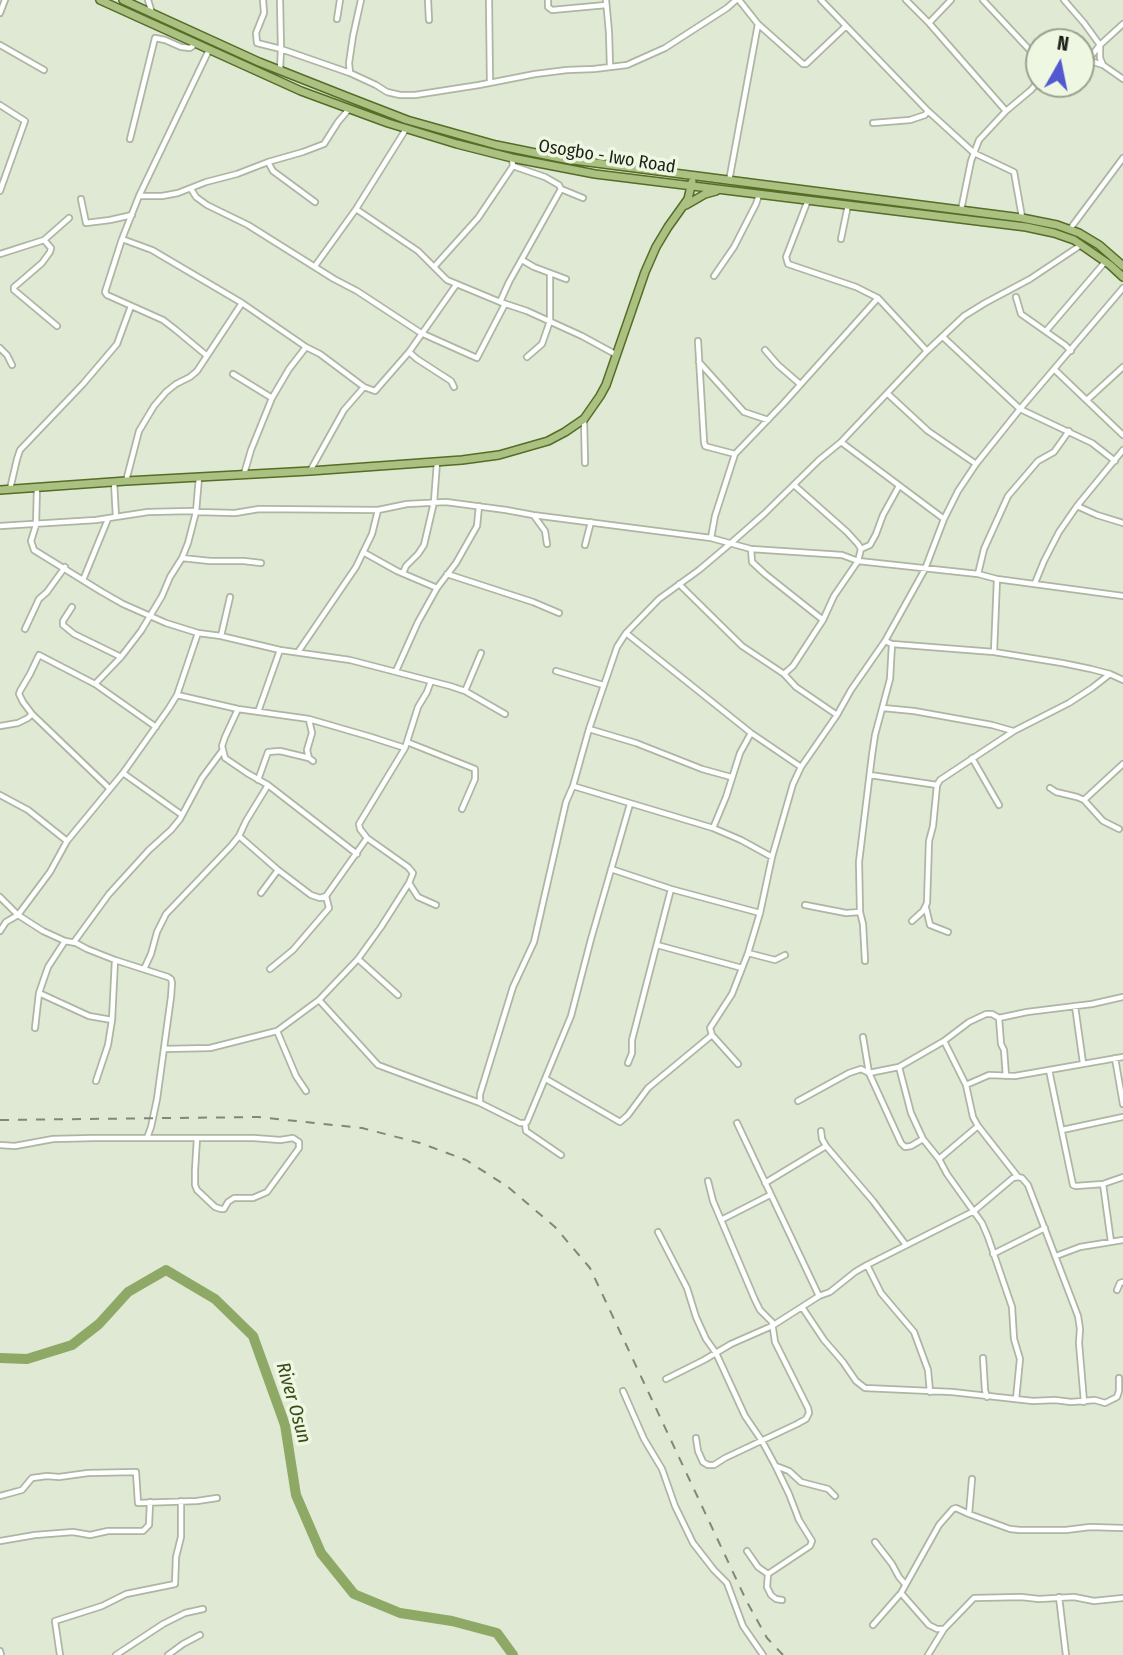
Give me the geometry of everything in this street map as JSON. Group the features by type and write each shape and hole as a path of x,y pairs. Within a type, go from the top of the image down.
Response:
{"main road":[{"name":"Osogbo - Iwo Road","path":"100,0 301,91 388,123 513,162 595,174 729,181 1022,218 1070,229 1099,245 1123,266"},
{"name":"Osogbo - Iwo Road","path":"123,0 279,71 390,114 514,149 692,181 725,190 1026,227 1054,233 1081,244 1123,277"},
{"path":"388,123 390,114"},
{"path":"0,490 484,458 548,441 576,426 594,407 606,385 645,272 656,247 688,199 692,181"},
{"path":"683,208 705,194 725,190"}],"street":[{"path":"0,13 5,0"},
{"path":"148,0 153,13"},
{"path":"263,0 264,13 256,33 256,41 350,73 387,92 400,95 415,95 535,74 627,65 666,48 738,0 758,24 799,62 806,64 846,26"},
{"path":"279,71 280,0"},
{"path":"337,19 340,0"},
{"path":"350,73 353,36 361,0"},
{"path":"428,0 429,20"},
{"path":"489,0 490,82"},
{"path":"548,0 548,8 552,10 606,3 610,66"},
{"path":"821,0 928,111 974,153 1014,172 1022,218"},
{"path":"906,0 1006,111"},
{"path":"929,23 951,0"},
{"path":"983,0 1025,45"},
{"path":"1063,0 1100,45 1103,65"},
{"path":"729,181 758,24"},
{"path":"1095,51 1123,24"},
{"path":"130,139 155,38 181,47 190,48 196,44"},
{"path":"0,45 44,70"},
{"path":"206,355 163,320 105,292 121,239 139,196 209,50"},
{"path":"1095,62 1123,79"},
{"path":"961,211 979,140 1025,95"},
{"path":"0,105 25,121 0,191"},
{"path":"139,196 162,196 191,189 324,144 350,109"},
{"path":"873,123 910,120 925,116 928,111"},
{"path":"315,266 356,209 406,129"},
{"path":"1070,229 1123,158"},
{"path":"268,162 273,171 315,202"},
{"path":"434,267 478,218 513,162 583,198"},
{"path":"0,169 7,173"},
{"path":"191,189 196,197 207,205 248,225 421,333 477,358 509,282 561,189"},
{"path":"714,276 734,247 759,194"},
{"path":"81,198 86,223 132,215"},
{"path":"809,200 786,257 788,264 856,287 878,298 928,351"},
{"path":"841,239 848,204"},
{"path":"356,209 418,251 447,280 502,303 527,310 615,354"},
{"path":"0,254 44,240 69,218"},
{"path":"121,239 152,250 242,303 373,391 377,391 409,352 457,285"},
{"path":"44,240 51,248 50,252 14,290 57,326"},
{"path":"480,1103 480,1094 513,987 534,942 566,802 603,685 617,647 626,633 659,600 731,543 841,442 964,316 1030,279 1081,244"},
{"path":"522,260 566,279"},
{"path":"1046,331 1105,262"},
{"path":"527,357 542,344 550,321 550,273"},
{"path":"738,1063 712,1035 710,1028 732,994 743,968 793,784 801,767 885,641 925,569 958,491 976,464 1122,291"},
{"path":"1016,297 1021,314 1071,351"},
{"path":"711,538 715,516 735,453 769,420 878,298"},
{"path":"125,481 139,431 154,406 166,391 197,371 242,303"},
{"path":"10,489 20,450 117,344 131,306"},
{"path":"943,337 1020,409 1091,443 1115,461"},
{"path":"698,341 705,446 735,453"},
{"path":"244,475 272,398 306,347"},
{"path":"0,348 12,365"},
{"path":"765,350 800,384"},
{"path":"409,352 451,381 454,387"},
{"path":"699,362 744,412 769,420"},
{"path":"1087,400 1123,367"},
{"path":"1055,370 1123,435"},
{"path":"233,374 272,398"},
{"path":"310,471 344,410 364,387"},
{"path":"888,394 928,431 976,464"},
{"path":"584,419 585,463"},
{"path":"978,574 984,549 1008,496 1038,461 1054,452 1069,432"},
{"path":"841,442 944,519"},
{"path":"1035,583 1059,532 1123,450"},
{"path":"403,573 424,545 434,502 437,462"},
{"path":"94,684 121,657 150,616 182,558 196,512 199,477"},
{"path":"114,482 116,516"},
{"path":"784,674 793,666 823,620 834,596 858,561 861,550 847,532 794,485"},
{"path":"861,550 870,545 899,486"},
{"path":"37,487 36,524 32,541 34,550 123,604 166,623 198,633 280,650 350,660 396,671 465,691 505,714"},
{"path":"0,526 108,518 148,512 379,510 434,502 711,538 771,552 842,555 858,561 978,574 1123,596"},
{"path":"396,671 418,622 477,526 479,506"},
{"path":"1077,506 1123,523"},
{"path":"298,652 356,567 372,534 379,510"},
{"path":"533,516 545,531 547,544"},
{"path":"83,580 108,518"},
{"path":"585,545 591,523"},
{"path":"751,549 752,562 823,620"},
{"path":"363,552 437,588"},
{"path":"182,558 261,563"},
{"path":"25,629 39,599 65,567"},
{"path":"447,574 559,613"},
{"path":"994,652 997,579"},
{"path":"679,584 742,646 837,715"},
{"path":"221,636 230,597"},
{"path":"72,607 63,621 64,625 74,634 121,657"},
{"path":"0,931 6,922 18,915 50,872 67,841 123,773 156,727 177,695 198,633"},
{"path":"626,633 751,733 801,767"},
{"path":"885,641 892,644 994,652 1071,665 1110,674 1123,680"},
{"path":"865,961 859,862 876,736 890,679 892,644"},
{"path":"258,712 280,650"},
{"path":"465,691 481,653"},
{"path":"109,788 32,714 19,694 39,655 94,684 156,727"},
{"path":"556,671 603,685"},
{"path":"948,932 930,925 925,907 929,841 937,785 945,776 1014,731 1069,703 1110,674"},
{"path":"164,1049 210,1048 277,1031 319,1000 358,959 382,927 409,883 412,873 367,838 360,829 361,821 405,748 418,707 430,681"},
{"path":"177,695 238,709 309,719 405,748"},
{"path":"883,708 914,711 1014,731"},
{"path":"74,942 109,894 171,830 182,815 202,778 222,751 225,737 238,709"},
{"path":"0,726 18,723 32,714"},
{"path":"258,780 268,752 280,751 311,759 307,746 312,733 309,719"},
{"path":"589,729 732,777"},
{"path":"713,828 740,753 751,733"},
{"path":"407,742 475,769 475,779 462,808"},
{"path":"222,751 225,758 268,785 357,854"},
{"path":"972,758 999,806"},
{"path":"1084,800 1123,764"},
{"path":"123,773 182,815"},
{"path":"870,775 937,785"},
{"path":"144,969 166,914 239,836 268,785"},
{"path":"573,786 713,828 772,857"},
{"path":"1050,788 1084,800 1103,821 1119,829"},
{"path":"0,796 28,810 67,841"},
{"path":"561,1155 526,1131 525,1123 571,1016 630,804"},
{"path":"239,836 278,870 320,898 326,896 367,838"},
{"path":"611,869 671,889 760,913"},
{"path":"261,893 278,870"},
{"path":"409,883 418,897 436,905"},
{"path":"628,1063 671,889"},
{"path":"270,969 293,950 329,908 326,896"},
{"path":"0,897 18,915 43,931 115,960 168,977 172,983 155,1111 147,1138"},
{"path":"805,905 846,913 860,912"},
{"path":"912,921 925,907"},
{"path":"35,1028 38,993 48,967 65,941"},
{"path":"657,945 743,968"},
{"path":"748,953 775,960 785,955"},
{"path":"358,959 398,995"},
{"path":"96,1081 108,1045 112,1020 115,960"},
{"path":"38,993 89,1016 112,1020"},
{"path":"798,1101 849,1073 861,1069 869,1073 899,1067 944,1041 969,1021 978,1018 992,1014 999,1018 1123,997"},
{"path":"319,1000 378,1065 525,1123"},
{"path":"1075,1006 1083,1063"},
{"path":"999,1018 1006,1076"},
{"path":"277,1031 296,1076 306,1091"},
{"path":"546,1079 620,1122 648,1088 712,1035"},
{"path":"863,1037 869,1073 901,1143 905,1147 911,1146 923,1139"},
{"path":"944,1041 966,1085 978,1126 1018,1177 1028,1185 1056,1256 1078,1316 1084,1402"},
{"path":"966,1085 989,1075 1015,1076 1123,1057"},
{"path":"1115,1058 1123,1104"},
{"path":"899,1067 911,1113 923,1139 985,1230 1012,1307 1014,1339 1020,1359 1016,1399"},
{"path":"1049,1070 1073,1185 1103,1184 1123,1177"},
{"path":"1062,1130 1123,1117"},
{"path":"737,1123 819,1296"},
{"path":"939,1159 978,1126"},
{"path":"821,1130 826,1146 873,1200 906,1245"},
{"path":"0,1145 15,1146 53,1139 147,1138 197,1138 254,1138 280,1140 293,1138 299,1142 299,1148 267,1192 253,1198 234,1198 221,1209 215,1207 195,1185 197,1138"},
{"path":"765,1183 826,1146"},
{"path":"666,1379 731,1344 772,1326 819,1296 830,1292 867,1265 974,1211 1013,1178 1018,1177"},
{"path":"696,1438 700,1457 708,1465 714,1465 797,1424 806,1419 808,1413 808,1408 775,1342 772,1322 760,1310 721,1220 708,1181"},
{"path":"1103,1184 1111,1242"},
{"path":"721,1220 770,1195"},
{"path":"993,1254 1045,1228"},
{"path":"658,1232 687,1287 706,1339 716,1353 745,1416 775,1465 812,1544 768,1574"},
{"path":"1056,1256 1080,1247 1123,1240"},
{"path":"867,1265 881,1293 914,1332 928,1370 930,1392"},
{"path":"1117,1290 1119,1283 1123,1282"},
{"path":"802,1307 824,1340 856,1381 865,1388 952,1392 1016,1399 1084,1402 1095,1400 1105,1403 1117,1397 1119,1378"},
{"path":"984,1358 987,1397"},
{"path":"623,1391 662,1469 675,1506 693,1543 713,1570 727,1583 743,1626 763,1655"},
{"path":"775,1465 789,1471 801,1482 828,1489 835,1496"},
{"path":"0,1496 22,1490 32,1478 136,1472 138,1503 217,1498"},
{"path":"969,1514 972,1479"},
{"path":"60,1655 55,1621 102,1606 126,1594 175,1584 176,1557 181,1537 181,1501"},
{"path":"0,1541 73,1532 90,1535 108,1531 143,1531 149,1525 150,1502"},
{"path":"873,1625 901,1593 939,1525 949,1511 956,1508 1010,1529 1123,1528"},
{"path":"875,1542 905,1584"},
{"path":"747,1551 758,1567 768,1574"},
{"path":"768,1574 767,1587 771,1595 782,1600"},
{"path":"901,1593 929,1625 944,1629"},
{"path":"1059,1597 1066,1655"},
{"path":"928,1655 944,1629 974,1598 1074,1597 1094,1601 1123,1598"},
{"path":"116,1655 163,1624 185,1613 203,1609"},
{"path":"168,1655 200,1635"}],"waterway":[{"name":"River Osun","path":"0,1358 27,1359 72,1345 99,1324 128,1292 166,1270 215,1299 253,1336 285,1425 296,1495 321,1553 354,1594 400,1613 452,1621 497,1633 513,1655"}],"railway":[{"path":"0,1120 258,1117 362,1128 420,1143 466,1160 508,1187 555,1227 590,1268 747,1602 767,1638 783,1655"}]}
